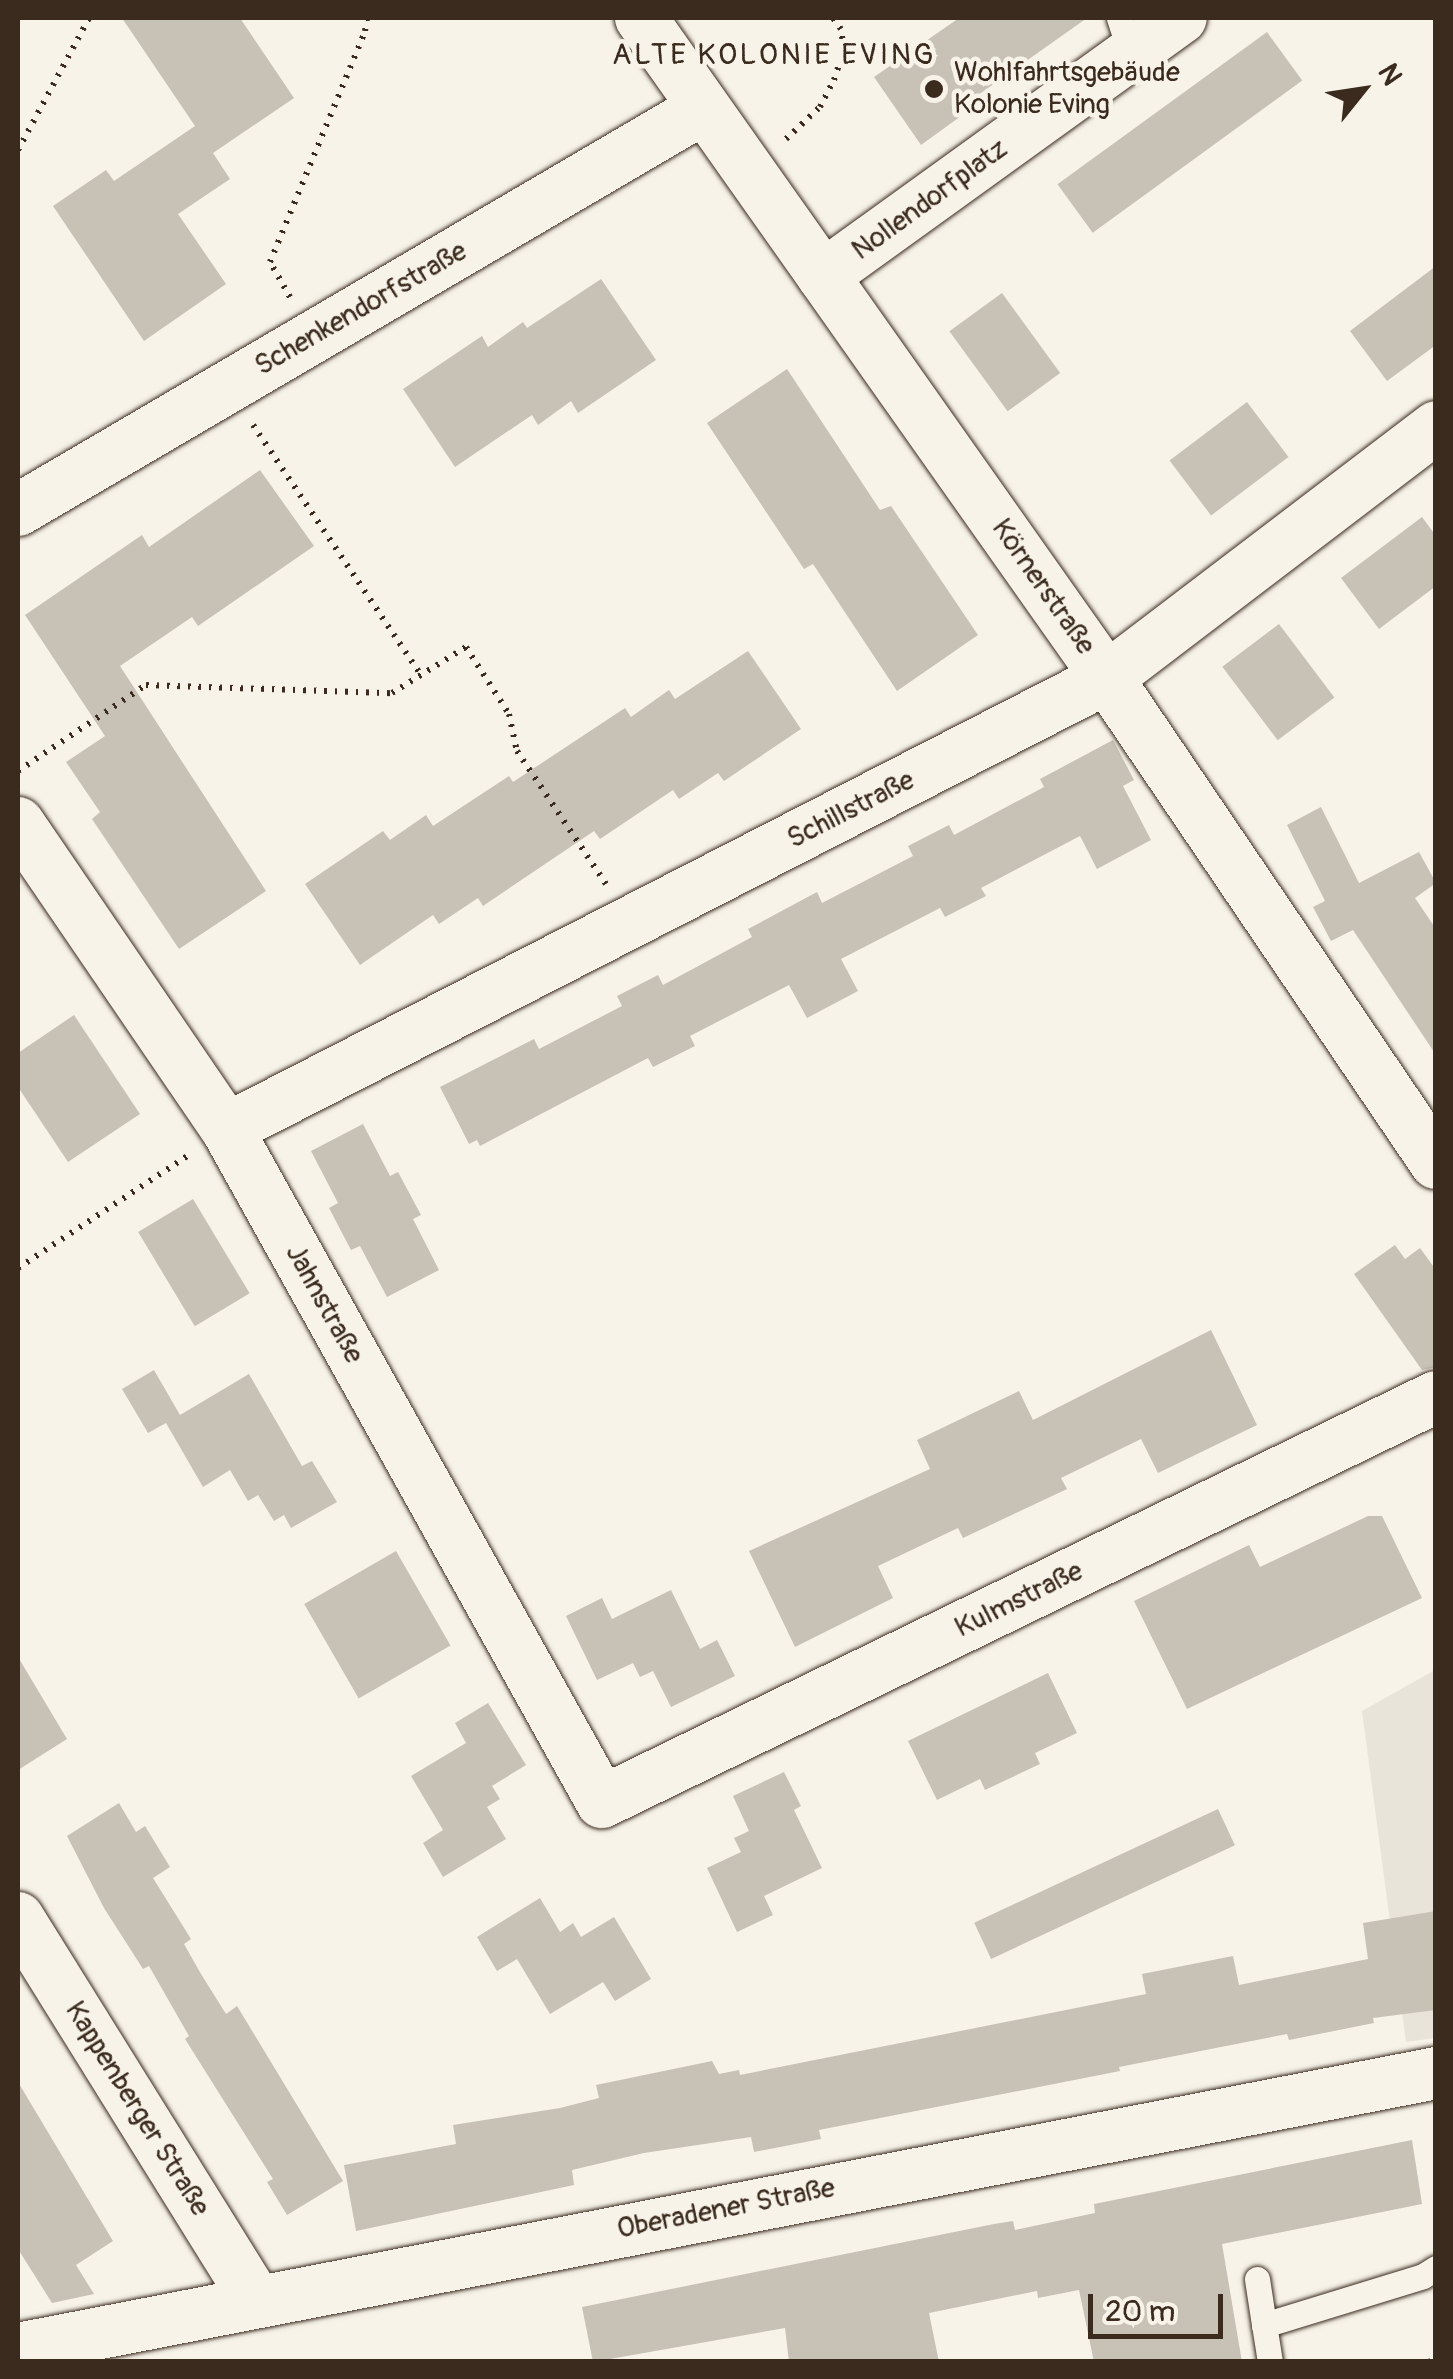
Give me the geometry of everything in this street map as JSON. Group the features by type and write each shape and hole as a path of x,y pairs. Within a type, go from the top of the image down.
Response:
{"street":[{"name":"Körnerstraße","path":"641,18 1107,678 1436,1164"},
{"name":"Nollendorfplatz","path":"823,276 1125,37 1181,18"},
{"name":"Schenkendorfstraße","path":"18,510 704,108"},
{"name":"Schillstraße","path":"226,1130 1107,678 1436,427"},
{"name":"Jahnstraße","path":"18,822 226,1130 602,1802"},
{"name":"Kulmstraße","path":"602,1802 1436,1397"},
{"name":"Kappenberger Straße","path":"18,1918 256,2301"},
{"name":"Oberadener Straße","path":"18,2349 1436,2072"}],"lane":[{"path":"1264,2325 1436,2268"},
{"path":"1257,2279 1270,2362"}],"path":[{"path":"18,150 89,18"},
{"path":"313,337 270,262 365,31 366,18"},
{"path":"783,141 820,107 834,80 844,49 841,29 833,18"},
{"path":"228,387 421,675"},
{"path":"18,772 146,685 392,693 466,647 509,714 516,751 631,922"},
{"path":"18,1268 226,1130"},
{"path":"1428,2362 1436,2360"}],"shaded area":[{"path":"1435,1670 1435,2038 1406,2042 1362,1711"}],"building":[{"path":"122,18 240,18 294,98 213,153 230,179 178,214 226,284 144,341 53,206 106,170 114,181 195,126"},
{"name":"Wohlfahrtsgebäude Kolonie Eving","path":"959,18 1087,18 957,110 961,116 921,145 874,77"},
{"path":"1267,32 1302,81 1093,233 1057,184"},
{"path":"1436,266 1436,345 1387,381 1350,331"},
{"path":"601,279 656,360 578,413 571,401 538,425 532,415 455,467 403,389 482,336 488,347 523,322 527,328"},
{"path":"1002,293 1060,373 1008,411 949,331"},
{"path":"787,369 880,510 891,506 978,635 897,691 813,564 804,569 707,423"},
{"path":"1247,402 1289,457 1211,515 1170,460"},
{"path":"260,470 314,546 198,626 192,617 120,666 266,891 179,949 92,819 100,812 66,762 105,736 25,615 142,535 149,547"},
{"path":"1422,517 1436,536 1436,586 1379,629 1341,578"},
{"path":"1279,624 1334,697 1278,740 1222,667"},
{"path":"748,651 801,729 724,781 718,773 679,799 673,790 600,839 594,831 483,906 478,898 439,924 433,915 360,965 305,884 383,831 390,840 426,815 433,826 509,776 513,782 625,708 631,717 669,690 675,699"},
{"path":"1113,740 1134,780 1123,786 1151,840 1097,869 1080,836 981,888 986,896 945,917 940,908 841,959 858,991 807,1018 789,985 690,1036 695,1046 653,1067 648,1058 480,1146 477,1140 469,1144 440,1087 534,1039 539,1049 622,1006 617,996 658,975 663,985 752,937 748,929 817,892 822,903 913,856 908,846 949,825 954,835 1044,787 1040,779"},
{"path":"1321,807 1359,883 1419,852 1436,883 1415,898 1436,929 1436,1055 1353,930 1331,941 1313,907 1325,901 1287,825"},
{"path":"74,1015 140,1114 68,1162 18,1087 18,1053"},
{"path":"363,1124 390,1176 398,1172 421,1215 413,1219 439,1270 387,1297 360,1246 351,1250 329,1208 338,1203 311,1151"},
{"path":"193,1199 250,1293 195,1326 138,1232"},
{"path":"1395,1245 1405,1259 1420,1248 1436,1270 1436,1367 1422,1370 1354,1274"},
{"path":"1211,1330 1257,1425 1158,1473 1141,1439 1061,1478 1067,1489 963,1538 958,1528 878,1566 893,1598 795,1647 749,1551 930,1469 917,1440 1019,1391 1033,1420"},
{"path":"154,1370 180,1415 249,1374 302,1466 312,1461 337,1502 291,1528 284,1515 274,1521 258,1495 248,1501 230,1470 203,1487 166,1423 148,1433 122,1389"},
{"path":"1368,1516 1382,1516 1422,1598 1187,1709 1134,1601 1249,1545 1260,1567"},
{"path":"396,1551 450,1645 359,1698 304,1604"},
{"path":"671,1590 700,1649 717,1640 735,1676 671,1707 653,1671 640,1677 633,1663 597,1680 566,1616 602,1598 612,1619"},
{"path":"18,1657 67,1739 18,1770"},
{"path":"1048,1673 1077,1733 1035,1753 1040,1764 985,1790 980,1779 937,1800 908,1741"},
{"path":"488,1703 526,1765 492,1786 500,1799 487,1807 506,1839 443,1877 423,1843 443,1830 411,1776 466,1743 455,1723"},
{"path":"784,1772 801,1806 794,1810 822,1868 764,1896 773,1915 737,1932 707,1868 741,1852 734,1838 749,1831 733,1796"},
{"path":"119,1803 136,1832 145,1826 170,1867 153,1878 191,1939 184,1944 201,1974 226,2014 237,2006 343,2181 287,2215 267,2182 273,2179 185,2039 189,2036 149,1966 143,1969 104,1908 67,1836"},
{"path":"1218,1809 1235,1845 991,1959 974,1923"},
{"path":"540,1898 560,1932 573,1923 581,1937 614,1917 651,1979 615,2001 603,1982 550,2014 517,1959 497,1971 477,1937"},
{"path":"1436,1911 1436,2010 1373,2018 1374,2023 1289,2040 1287,2034 1119,2067 1120,2071 819,2130 821,2139 754,2152 751,2137 644,2153 572,2170 574,2185 356,2231 344,2165 456,2144 453,2125 560,2108 599,2098 596,2085 712,2061 719,2074 739,2070 740,2075 1146,1994 1142,1974 1233,1956 1239,1985 1368,1959 1363,1923"},
{"path":"18,2082 113,2241 76,2265 94,2294 52,2303 18,2249"},
{"path":"1412,2140 1422,2204 1222,2244 1242,2362 1094,2362 1079,2290 1038,2298 1037,2291 929,2313 939,2362 789,2362 785,2328 593,2362 582,2307 994,2224 1013,2221 1015,2230 1095,2213 1094,2204"}],"place":[{"name":"Wohlfahrtsgebäude Kolonie Eving","path":"934,89"}],"district":[{"name":"ALTE KOLONIE EVING","path":"774,55"}]}
